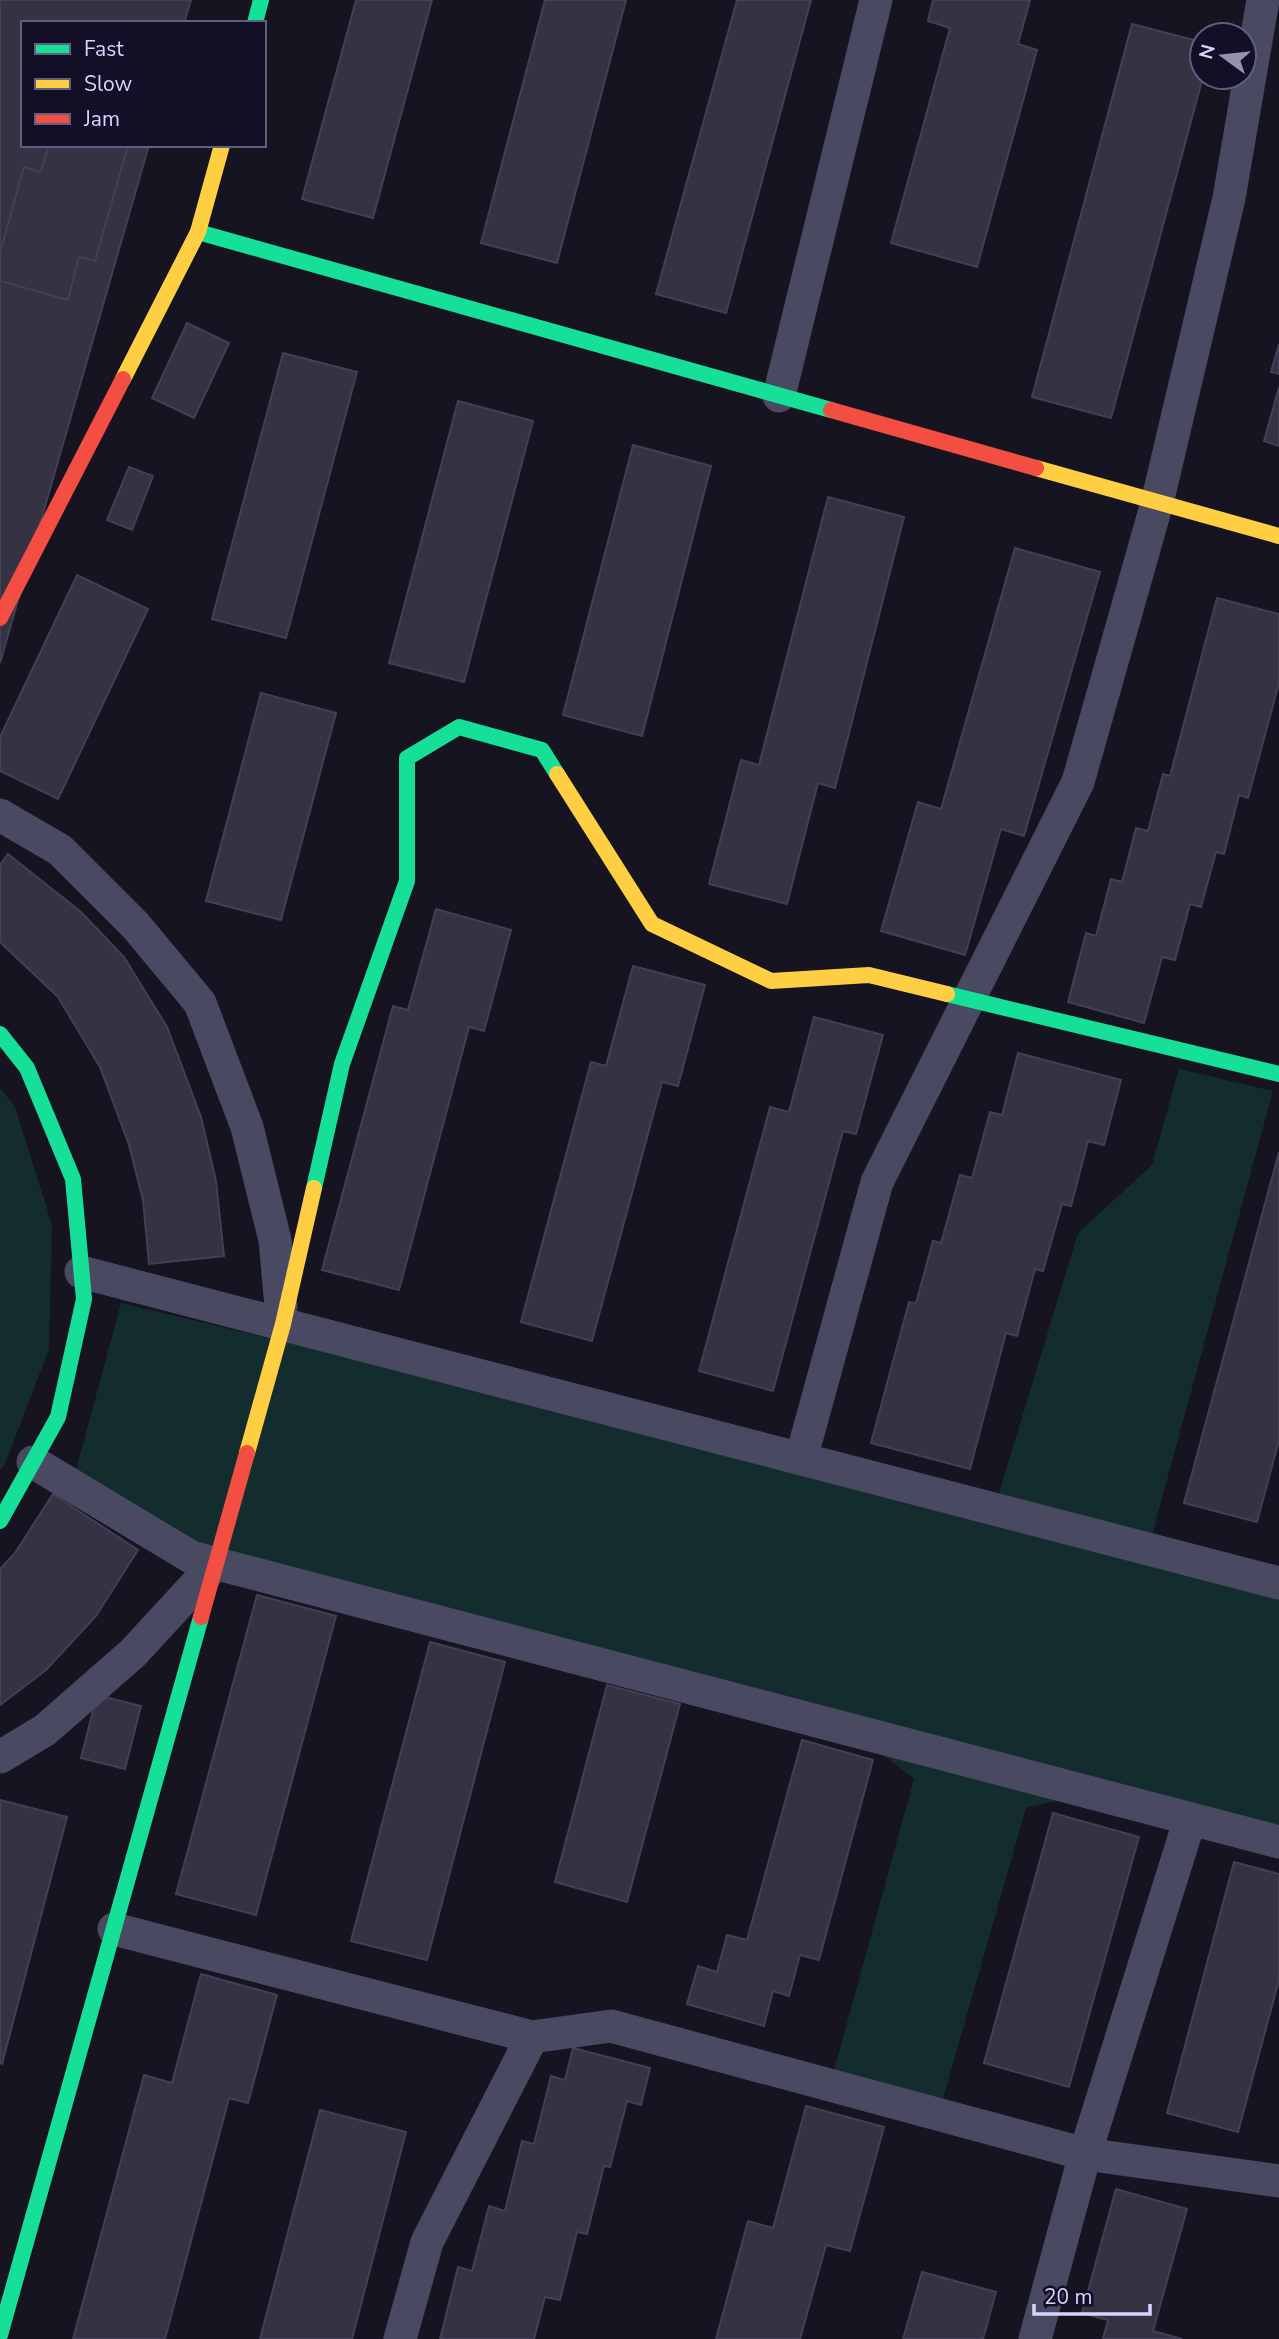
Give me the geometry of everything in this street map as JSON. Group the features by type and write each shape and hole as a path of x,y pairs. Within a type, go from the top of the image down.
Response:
{"street":[{"path":"256,21 261,0"},
{"path":"779,396 876,0"},
{"path":"801,1459 877,1182 1078,782 1157,503 1229,198 1263,0"},
{"path":"0,618 198,232 221,147"},
{"path":"198,232 1279,536"},
{"path":"0,2335 282,1324 342,1064 407,881 407,758 459,727 542,750 652,924 771,981 869,975 1279,1074"},
{"path":"0,815 60,850 136,926 200,1003 247,1127 275,1240 282,1324"},
{"path":"0,1034 27,1068 73,1180 84,1300 58,1418 0,1521"},
{"path":"81,1272 1279,1583"},
{"path":"33,1462 191,1557 1279,1843"},
{"path":"0,1757 46,1730 133,1653 216,1563"},
{"path":"1035,2339 1085,2154 1190,1819"},
{"path":"114,1929 532,2037 611,2026 1085,2154 1279,2181"},
{"path":"400,2339 427,2242 532,2037"}],"green space":[{"path":"1179,1069 1273,1091 1149,1546 1279,1579 1279,1846 1083,1794 1026,1808 942,2102 833,2074 914,1779 836,1717 158,1540 69,1496 121,1303 806,1466 995,1506 1078,1233 1152,1165"},
{"path":"0,1088 15,1107 52,1225 49,1349 5,1464 0,1470"}],"building":[{"path":"0,0 191,0 185,21 21,21 21,147 148,147 0,663"},
{"path":"356,0 432,0 373,218 302,199"},
{"path":"545,0 626,0 557,263 481,243"},
{"path":"737,0 811,0 726,313 656,294"},
{"path":"933,0 1030,0 1018,44 1037,50 977,267 891,243 950,28 928,21"},
{"path":"1132,24 1188,38 1188,91 1199,91 1111,418 1032,397"},
{"path":"48,147 127,147 95,261 79,257 68,300 0,281 0,253 24,167 41,172"},
{"path":"187,323 229,343 194,418 152,398"},
{"path":"1279,344 1279,374 1271,372"},
{"path":"283,353 357,372 286,638 212,619"},
{"path":"1279,387 1279,446 1264,441"},
{"path":"458,401 533,421 464,682 389,663"},
{"path":"633,445 711,466 642,736 563,715"},
{"path":"129,467 153,476 132,530 107,520"},
{"path":"828,497 904,517 835,788 818,783 787,904 709,884 741,760 759,765"},
{"path":"1015,548 1100,572 1024,836 1001,829 965,955 881,931 918,802 941,809"},
{"path":"77,575 148,609 58,799 0,771 0,737"},
{"path":"1217,598 1279,614 1279,683 1248,798 1239,795 1224,854 1216,852 1201,907 1190,904 1175,960 1162,957 1144,1023 1068,1002 1086,933 1096,936 1111,879 1122,882 1136,828 1148,831 1163,774 1170,776"},
{"path":"261,693 336,713 281,920 206,901"},
{"path":"8,854 81,912 124,957 167,1027 201,1117 216,1181 224,1256 149,1264 143,1200 129,1145 100,1067 58,997 0,942 0,865"},
{"path":"436,909 511,930 484,1031 469,1027 399,1290 322,1270 393,1006 408,1010"},
{"path":"633,966 705,985 678,1086 662,1082 592,1341 521,1322 591,1062 606,1066"},
{"path":"814,1017 883,1035 856,1134 843,1131 773,1391 699,1371 770,1107 789,1112"},
{"path":"1018,1053 1121,1080 1104,1145 1088,1141 1071,1206 1062,1204 1043,1271 1035,1269 1017,1336 1006,1333 970,1469 871,1443 909,1302 916,1303 933,1241 941,1243 960,1175 972,1178 990,1112 1002,1115"},
{"path":"1279,1152 1279,1440 1257,1522 1184,1503"},
{"path":"53,1494 138,1550 96,1616 46,1670 0,1705 0,1569 15,1553"},
{"path":"257,1595 336,1616 256,1915 176,1894"},
{"path":"430,1642 505,1662 427,1960 351,1941"},
{"path":"607,1685 680,1704 627,1902 555,1882"},
{"path":"97,1695 141,1706 125,1769 81,1758"},
{"path":"802,1740 873,1760 819,1960 800,1955 789,1996 773,1991 764,2026 687,2004 698,1966 717,1972 727,1935 747,1940"},
{"path":"0,1800 67,1817 2,2064 0,2063"},
{"path":"1053,1813 1139,1837 1069,2087 984,2063"},
{"path":"1234,1862 1279,1874 1279,1980 1238,2132 1167,2113"},
{"path":"201,1974 277,1995 248,2103 229,2098 165,2339 73,2339 144,2075 172,2083"},
{"path":"573,2048 650,2068 641,2105 627,2101 610,2167 604,2166 587,2234 577,2232 560,2300 545,2297 534,2339 440,2339 458,2267 472,2271 489,2206 505,2211 522,2141 534,2144 551,2076 565,2080"},
{"path":"806,2106 884,2127 850,2251 826,2245 800,2339 716,2339 748,2221 773,2228"},
{"path":"320,2110 406,2132 352,2339 260,2339"},
{"path":"1116,2189 1187,2209 1153,2331 1182,2339 1103,2339 1108,2320 1082,2313"},
{"path":"922,2272 996,2292 983,2339 903,2339"}],"traffic: fast":[{"path":"256,21 261,0"},
{"path":"198,232 831,410"},
{"path":"314,1188 342,1064 407,881 407,758 459,727 542,750 557,774"},
{"path":"947,994 1279,1074"},
{"path":"0,1034 27,1068 73,1179 84,1299 58,1417 0,1521"},
{"path":"0,2335 201,1617"}],"traffic: slow":[{"path":"123,379 198,232 221,147"},
{"path":"1036,468 1279,536"},
{"path":"557,774 652,924 771,981 869,975 947,994"},
{"path":"247,1453 283,1324 314,1188"}],"traffic: jam":[{"path":"0,618 123,379"},
{"path":"831,410 1036,468"},
{"path":"201,1617 247,1453"}]}
